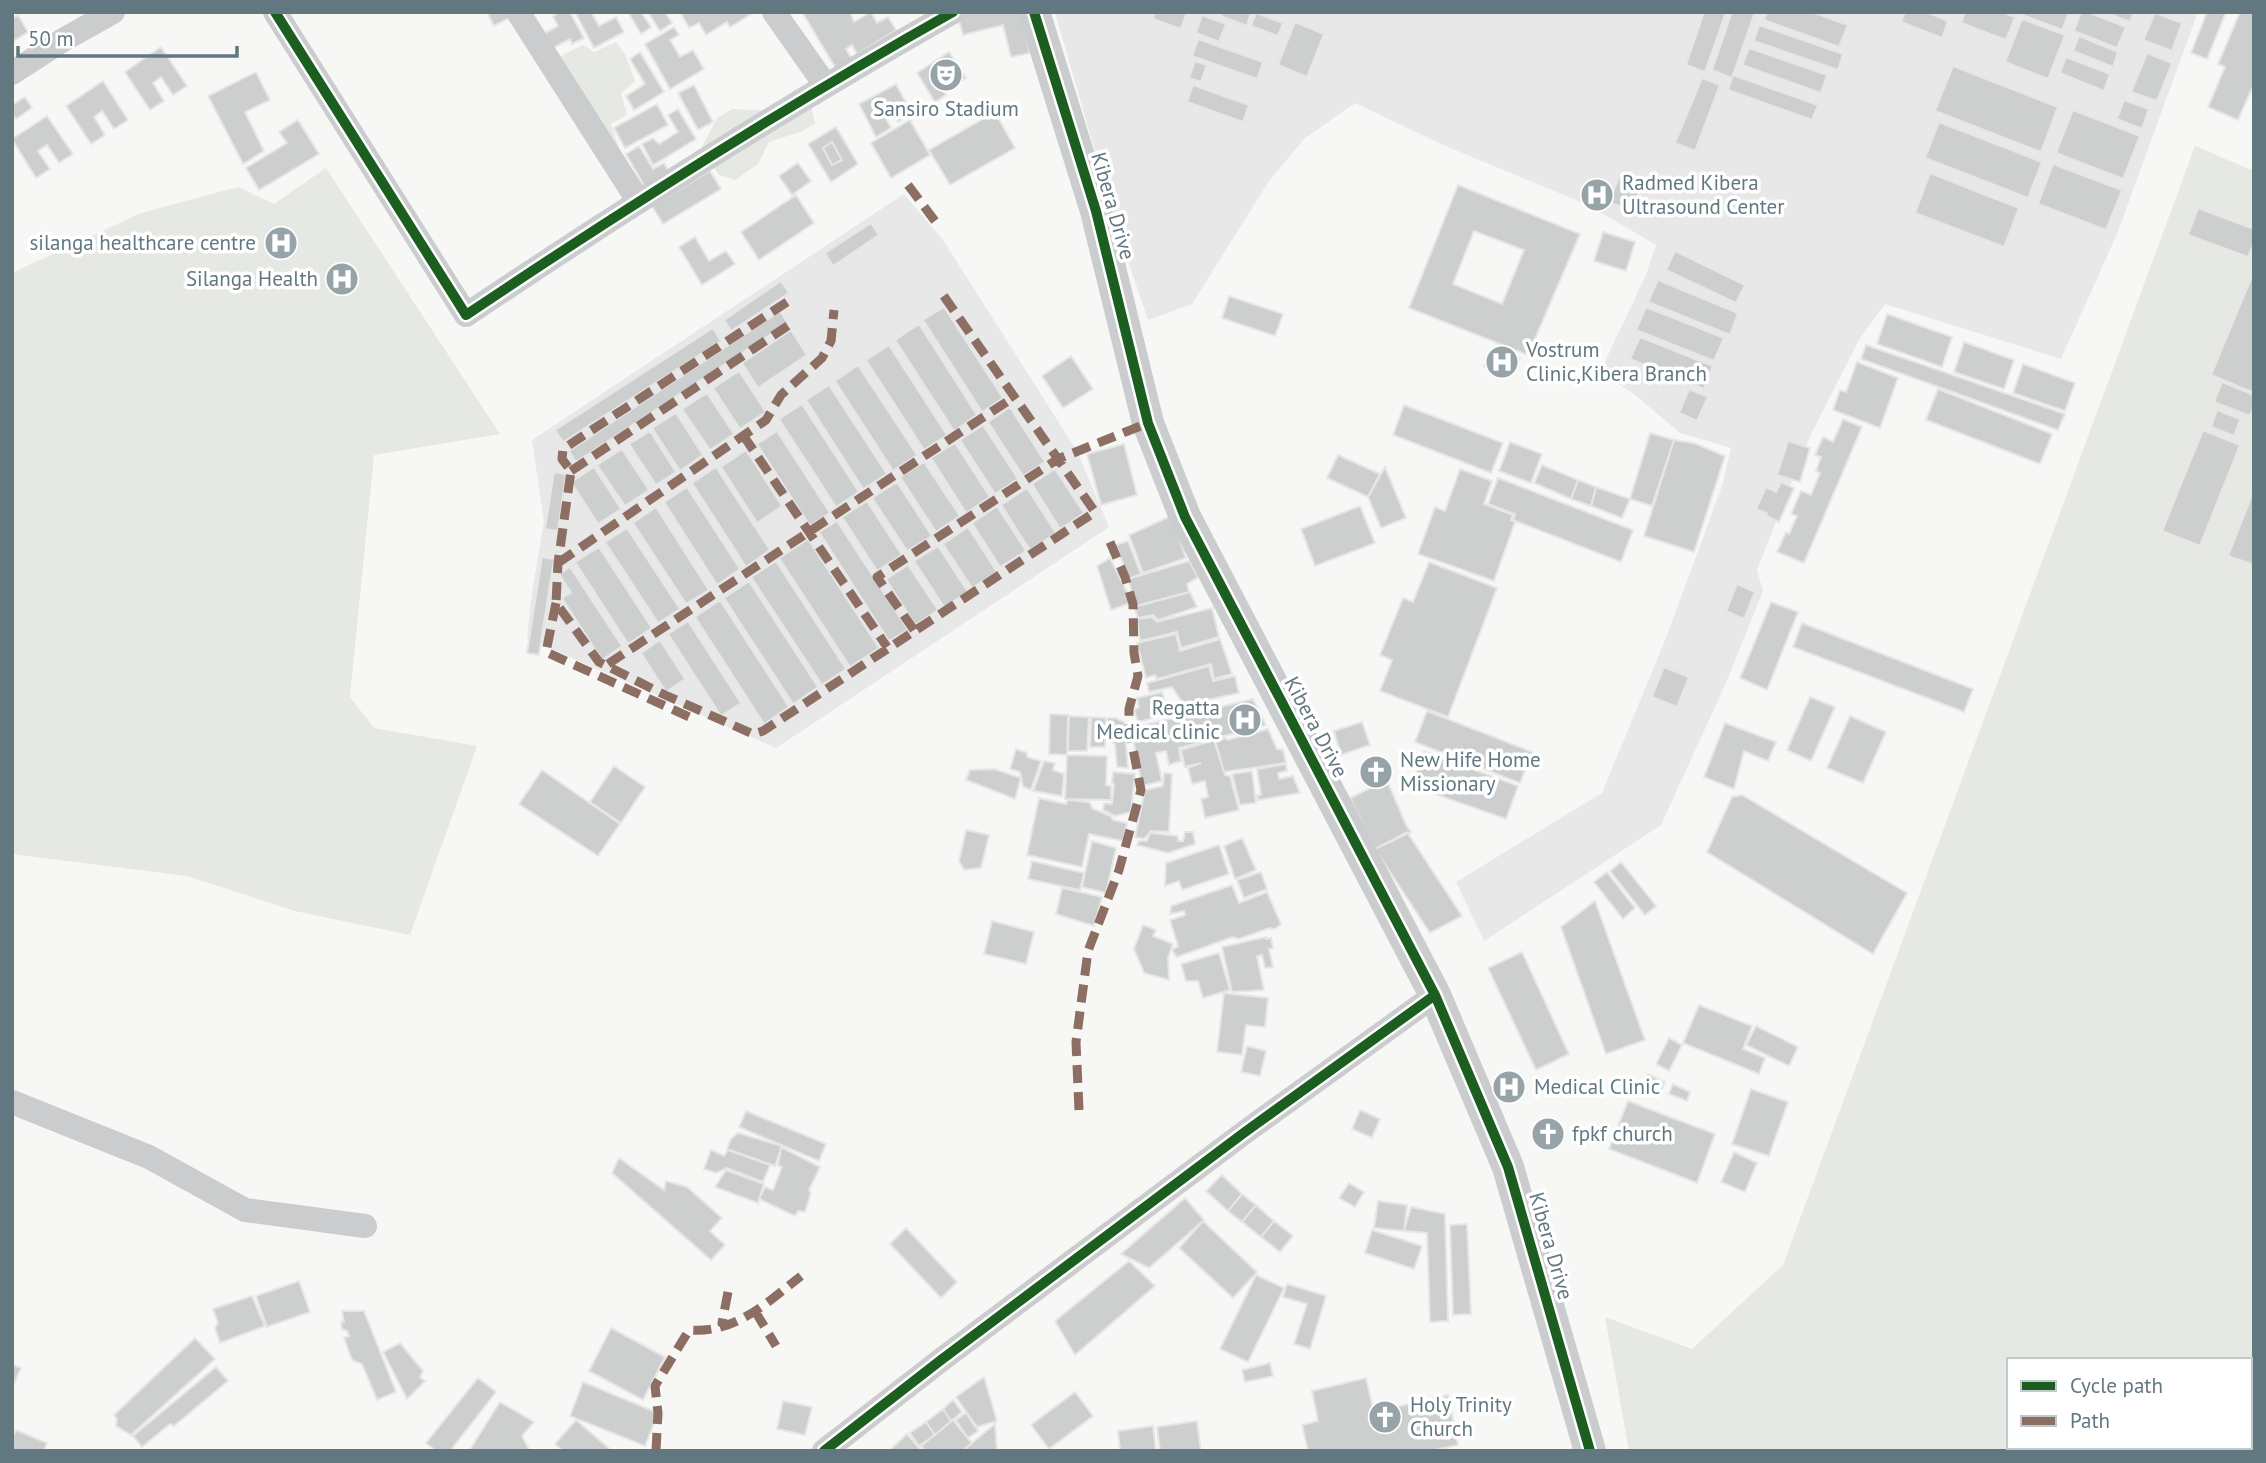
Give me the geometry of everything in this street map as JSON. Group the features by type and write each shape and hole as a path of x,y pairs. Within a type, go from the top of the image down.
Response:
{"street":[{"path":"12,73 113,12"},
{"path":"275,12 466,315 639,202 825,86 953,12"},
{"path":"518,12 639,202"},
{"path":"774,12 825,86"},
{"name":"Kibera Drive","path":"1034,12 1096,211 1147,423 1185,517 1435,995 1508,1167 1590,1451"},
{"path":"824,1451 952,1351 1435,995"},
{"path":"12,1101 149,1157 246,1210 365,1226"}],"shaded area":[{"path":"1055,12 2198,12 2117,234 2061,359 1885,304 1860,338 1810,436 1757,570 1763,591 1726,683 1661,825 1484,941 1456,882 1602,793 1666,638 1722,486 1731,448 1680,433 1634,394 1600,372 1646,275 1656,245 1588,205 1443,145 1355,103 1304,139 1269,181 1192,304 1148,320 1116,225"},
{"path":"616,42 626,56 635,81 621,93 627,115 611,124 620,153 552,60 583,45 594,52"},
{"path":"794,90 812,109 815,124 769,142 758,164 735,180 719,175 701,149 717,118 733,109 778,111"},
{"path":"2195,146 2254,171 2254,1451 1629,1451 1605,1317 1692,1349 1783,1265"},
{"path":"326,168 500,434 374,455 350,697 374,728 477,746 410,935 295,911 187,876 12,854 12,273 141,213 238,187 274,204"},
{"path":"904,194 943,240 1077,451 1109,527 776,748 527,638 544,521 532,440"}],"building":[{"path":"487,12 509,12 511,17 494,26"},
{"path":"559,12 570,12 584,38 572,44 570,39 553,48 545,33 558,26 553,16"},
{"path":"591,12 599,26 616,17 624,32 594,48 576,14"},
{"path":"628,12 641,12 651,27 641,34"},
{"path":"648,12 665,12 672,23 660,31"},
{"path":"680,12 753,13 730,27 727,22 706,35 699,23 689,28"},
{"path":"802,12 850,12 854,22 871,12 877,23 888,17 896,30 857,54 852,45 846,49 854,62 838,72"},
{"path":"1020,12 1030,53 1011,57 1003,25 963,35 957,13"},
{"path":"1155,12 1187,12 1181,29 1153,19"},
{"path":"1222,12 1251,12 1247,26 1221,16"},
{"path":"1704,12 1726,12 1705,72 1686,65"},
{"path":"1732,12 1755,12 1732,78 1712,70"},
{"path":"1767,12 1812,12 1848,25 1839,47 1764,20"},
{"path":"1905,12 1927,12 1948,21 1942,38 1901,22"},
{"path":"1965,12 2002,12 2015,17 2006,40 1961,23"},
{"path":"2069,12 2062,30 2020,14"},
{"path":"2081,12 2088,12 2126,27 2117,48 2074,31"},
{"path":"2105,12 2134,12 2130,22"},
{"path":"2207,12 2226,12 2207,59 2191,53"},
{"path":"2240,12 2254,12 2254,84 2238,120 2208,107 2225,67 2218,64"},
{"path":"1256,13 1283,23 1278,36 1251,26"},
{"path":"2155,13 2182,23 2172,51 2143,40"},
{"path":"18,15 28,32 12,42 12,19"},
{"path":"1202,15 1226,24 1219,42 1196,33"},
{"path":"2022,19 2065,35 2048,79 2005,62"},
{"path":"1295,22 1324,34 1307,77 1278,65"},
{"path":"1759,25 1843,54 1838,70 1754,41"},
{"path":"674,27 679,35 670,40 680,57 693,50 704,69 670,89 645,44"},
{"path":"2079,36 2118,52 2113,67 2073,51"},
{"path":"1198,39 1263,62 1257,79 1192,56"},
{"path":"161,47 187,86 173,95 161,77 153,83 164,101 150,110 125,72"},
{"path":"1749,48 1827,75 1821,93 1742,65"},
{"path":"640,52 664,92 634,110 626,96 645,84 630,59"},
{"path":"949,52 966,78 955,85 944,66 932,74 946,95 935,102 917,73"},
{"path":"2147,53 2172,63 2157,101 2131,92"},
{"path":"2066,57 2110,74 2104,91 2060,73"},
{"path":"1195,61 1207,65 1201,82 1189,78"},
{"path":"1953,66 2058,107 2041,152 1935,111"},
{"path":"256,72 270,100 245,112 264,151 243,164 208,96"},
{"path":"1733,75 1818,105 1812,120 1728,90"},
{"path":"1702,78 1720,85 1695,151 1675,143"},
{"path":"103,81 128,120 114,129 102,111 94,117 105,135 91,144 66,106"},
{"path":"896,84 912,114 898,122 889,106 882,111 891,128 876,137 859,104"},
{"path":"694,85 713,122 698,130 678,93"},
{"path":"1193,85 1249,105 1243,122 1187,102"},
{"path":"25,97 32,108 16,119 12,114 12,105"},
{"path":"2124,100 2149,109 2142,129 2117,119"},
{"path":"657,104 668,125 625,148 614,128"},
{"path":"678,109 696,139 653,165 642,144 653,138 659,144 678,132 668,115"},
{"path":"2073,110 2140,136 2123,179 2056,153"},
{"path":"995,112 1015,148 950,185 929,150"},
{"path":"47,116 73,154 59,163 47,145 38,151 50,169 36,178 12,139"},
{"path":"298,120 319,154 259,190 246,168 287,143 279,132"},
{"path":"910,120 930,155 891,178 871,143"},
{"path":"1939,122 2042,162 2028,198 1925,158"},
{"path":"836,127 858,164 831,182 808,144","holes":["832,142 842,160 832,165 823,148"]},
{"path":"832,142 842,160 832,165 823,148"},
{"path":"639,146 653,169 664,163 670,174 646,189 626,154"},
{"path":"798,163 811,181 792,195 779,176"},
{"path":"2053,164 2122,190 2106,230 2038,204"},
{"path":"710,171 721,189 663,224 652,206"},
{"path":"1930,173 2019,208 2004,247 1915,213"},
{"path":"1619,177 1641,186 1631,211 1609,202"},
{"path":"1458,185 1580,234 1528,355 1409,308","holes":["1474,231 1524,250 1502,304 1453,284"]},
{"path":"796,195 814,223 759,260 741,232"},
{"path":"2198,208 2254,229 2254,243 2248,257 2188,235"},
{"path":"871,223 879,235 833,266 825,253"},
{"path":"1603,232 1635,242 1626,271 1594,261"},
{"path":"695,237 709,261 726,251 735,264 702,285 679,247"},
{"path":"1675,251 1745,285 1736,303 1666,270"},
{"path":"2254,271 2254,393 2211,375"},
{"path":"1658,280 1738,313 1730,335 1648,302"},
{"path":"781,281 789,293 731,331 724,320"},
{"path":"1229,296 1283,314 1275,336 1222,318"},
{"path":"944,307 1003,398 982,412 923,320"},
{"path":"1646,307 1724,338 1714,361 1636,330"},
{"path":"780,311 788,323 576,462 569,451"},
{"path":"1887,314 1952,337 1942,367 1877,344"},
{"path":"919,324 977,415 954,431 895,340"},
{"path":"713,328 721,341 563,442 555,430"},
{"path":"791,330 807,355 758,388 742,363"},
{"path":"1640,337 1713,366 1704,389 1630,359"},
{"path":"1964,342 2014,360 2004,389 1954,372"},
{"path":"889,345 947,435 924,450 866,360"},
{"path":"1866,345 2065,414 2058,430 1861,359"},
{"name":"Vostrum Clinic,Kibera Branch","path":"1494,348 1520,358 1512,375 1484,366"},
{"path":"1071,356 1093,389 1063,408 1042,376"},
{"path":"1857,362 1898,378 1880,428 1833,410 1840,390 1846,392"},
{"path":"2023,364 2075,383 2065,411 2013,393"},
{"path":"858,365 917,455 893,471 835,381"},
{"path":"739,371 766,412 740,429 713,388"},
{"path":"2222,382 2254,395 2250,416 2214,402"},
{"path":"829,385 887,474 863,489 806,400"},
{"path":"1689,389 1708,397 1697,421 1679,413"},
{"path":"1938,389 2052,434 2040,464 1926,420"},
{"path":"707,393 734,434 710,450 682,409"},
{"path":"802,404 859,492 836,507 779,419"},
{"path":"1404,405 1503,443 1491,473 1393,435"},
{"path":"1010,407 1045,462 1023,476 988,422"},
{"path":"2217,410 2240,419 2234,436 2211,427"},
{"path":"676,413 703,455 680,471 652,428"},
{"path":"1843,419 1862,427 1804,563 1777,552 1797,516 1791,514 1801,491 1811,495 1820,473 1816,471 1821,457 1815,455 1823,437 1833,442"},
{"path":"983,425 1018,479 995,494 960,440"},
{"path":"2203,430 2240,445 2200,546 2162,531"},
{"path":"650,431 676,472 656,485 629,444"},
{"path":"777,431 830,513 810,526 757,444"},
{"path":"1650,433 1674,440 1652,506 1630,499"},
{"path":"1674,440 1694,443 1725,456 1694,552 1644,536"},
{"path":"1788,441 1810,448 1800,482 1777,475"},
{"path":"1510,442 1542,454 1531,483 1499,471"},
{"path":"955,443 990,497 966,513 931,458"},
{"path":"1124,444 1137,495 1101,505 1087,454"},
{"path":"622,449 649,490 625,506 597,465"},
{"path":"746,450 782,506 757,523 721,467"},
{"path":"1338,455 1380,474 1368,497 1327,478"},
{"path":"924,462 960,516 936,532 900,477"},
{"path":"1542,465 1578,480 1571,499 1534,483"},
{"path":"594,467 621,509 598,524 571,482"},
{"path":"716,467 770,550 746,567 692,483"},
{"path":"1385,467 1406,518 1381,528 1368,497"},
{"path":"1055,469 1084,513 1060,529 1032,484"},
{"path":"1460,469 1492,481 1484,504 1513,515 1511,520 1515,522 1494,581 1418,554 1435,507 1445,511"},
{"path":"554,472 566,474 558,531 545,529"},
{"path":"1498,478 1633,530 1621,562 1513,520 1515,514 1488,504"},
{"path":"1578,480 1596,487 1591,506 1571,499"},
{"path":"897,482 932,536 907,551 872,498"},
{"path":"1781,482 1794,488 1779,522 1756,509 1766,487 1776,492"},
{"path":"687,487 740,569 717,585 664,502"},
{"path":"1596,487 1630,499 1622,518 1591,506"},
{"path":"1027,488 1056,533 1030,550 1001,505"},
{"path":"2254,490 2254,565 2228,556"},
{"path":"867,501 902,555 877,571 842,517"},
{"path":"997,506 1026,551 1000,567 972,523"},
{"path":"1360,506 1375,543 1315,566 1301,529"},
{"path":"656,507 709,590 686,604 633,523"},
{"path":"1171,516 1186,558 1143,573 1129,535"},
{"path":"837,521 908,630 889,641 819,532"},
{"path":"968,527 997,572 972,588 943,544"},
{"path":"627,528 680,609 658,623 605,542"},
{"path":"808,539 879,648 850,667 779,558"},
{"path":"1128,541 1141,574 1129,579 1116,545"},
{"path":"938,546 968,592 944,607 914,561"},
{"path":"599,547 652,628 628,644 575,562"},
{"path":"542,557 554,559 539,655 527,653"},
{"path":"1110,558 1131,600 1128,604 1111,610 1097,566"},
{"path":"776,561 846,669 822,685 751,577"},
{"path":"1189,561 1198,577 1187,584 1189,592 1136,606 1128,579"},
{"path":"1429,562 1497,588 1448,717 1380,691 1392,660 1380,655 1403,598 1413,602"},
{"path":"908,565 938,610 915,625 886,579"},
{"path":"570,567 622,646 602,660 562,598 571,593 559,574"},
{"path":"749,581 818,687 793,704 724,598"},
{"path":"1737,584 1755,592 1744,619 1726,611"},
{"path":"1190,592 1197,607 1158,620 1153,615 1138,618 1134,607"},
{"path":"720,600 789,707 764,724 695,617"},
{"path":"1771,602 1798,612 1767,690 1740,678"},
{"path":"1212,608 1219,637 1181,648 1177,632 1140,641 1137,619 1152,617 1157,622"},
{"path":"688,621 741,703 721,716 668,634"},
{"path":"1802,623 1973,689 1964,712 1793,647"},
{"path":"1176,634 1180,651 1220,639 1232,674 1214,679 1211,664 1157,679 1155,675 1146,678 1137,643"},
{"path":"660,640 685,679 666,692 641,653"},
{"path":"1209,666 1213,681 1235,676 1239,693 1184,705 1172,687 1149,692 1147,683"},
{"path":"1664,667 1689,677 1677,707 1652,697"},
{"path":"1162,692 1169,714 1138,722 1134,710 1139,707 1137,698"},
{"path":"1810,697 1835,707 1811,761 1787,750"},
{"path":"1253,699 1266,725 1179,748 1181,761 1169,765 1166,751 1156,753 1162,781 1142,786 1131,728"},
{"path":"1427,711 1532,752 1520,783 1415,742"},
{"path":"1050,714 1068,715 1067,755 1049,754"},
{"path":"1069,716 1089,717 1087,751 1068,751"},
{"path":"1850,716 1886,732 1863,783 1827,768"},
{"path":"1091,717 1106,718 1105,747 1090,747"},
{"path":"1107,718 1124,722 1128,768 1117,767 1115,744 1107,739"},
{"path":"1362,722 1370,745 1341,755 1334,731"},
{"path":"1725,723 1776,742 1768,761 1744,751 1734,789 1704,777"},
{"path":"1268,729 1277,749 1283,750 1286,763 1224,772 1215,740 1228,740"},
{"path":"1214,740 1225,775 1230,776 1239,810 1205,818 1201,799 1208,797 1205,781 1192,784 1188,768 1201,763 1185,767 1181,750"},
{"path":"1016,749 1027,753 1027,757 1041,761 1031,790 1023,787 1020,772 1010,769"},
{"path":"1424,751 1518,786 1506,819 1412,786"},
{"path":"1067,755 1107,756 1106,785 1111,786 1111,800 1065,799"},
{"path":"1044,761 1055,763 1053,770 1064,774 1062,796 1033,791"},
{"path":"1286,764 1287,771 1278,773 1279,779 1293,776 1300,793 1258,800 1257,795 1261,795 1257,769"},
{"path":"614,766 645,787 621,823 590,802"},
{"path":"994,769 1021,778 1015,799 966,780 970,770"},
{"path":"542,770 620,824 598,856 519,804"},
{"path":"1252,771 1256,803 1240,805 1232,774"},
{"path":"1113,772 1135,774 1131,812 1115,816 1103,810 1104,803 1112,804"},
{"path":"1164,773 1172,774 1169,832 1151,831 1144,839 1135,837 1145,790 1163,786"},
{"path":"1387,780 1411,832 1375,849 1350,798"},
{"path":"1742,795 1907,893 1873,954 1707,852 1732,797"},
{"path":"1039,798 1066,804 1068,800 1089,802 1093,809 1111,816 1113,820 1127,823 1123,841 1089,834 1082,867 1027,855"},
{"path":"966,830 989,835 981,868 964,870 959,861"},
{"path":"1185,832 1193,832 1195,844 1168,853 1137,845 1139,841 1147,841 1150,833 1178,836 1178,841 1183,841"},
{"path":"1407,832 1462,916 1430,933 1375,849"},
{"path":"1242,838 1256,870 1235,879 1224,846"},
{"path":"1092,841 1116,848 1106,893 1082,887"},
{"path":"1219,845 1229,874 1182,890 1179,881 1165,886 1166,863"},
{"path":"1032,861 1084,873 1080,890 1028,879"},
{"path":"1621,862 1656,906 1645,915 1610,871"},
{"path":"1261,872 1267,889 1244,898 1237,880"},
{"path":"1607,872 1635,908 1623,919 1594,882"},
{"path":"1232,885 1239,903 1267,892 1281,924 1275,929 1269,928 1239,939 1232,937 1177,957 1172,950 1178,946 1170,920 1185,915 1184,911 1170,914 1171,906"},
{"path":"1062,888 1102,897 1094,926 1056,914"},
{"path":"1595,901 1645,1040 1606,1054 1561,927"},
{"path":"992,921 1034,932 1026,964 984,954"},
{"path":"1143,925 1156,930 1153,936 1173,944 1168,958 1169,980 1144,973 1134,949"},
{"path":"1271,938 1273,948 1269,949 1273,967 1265,968 1262,955 1257,956 1264,990 1232,992 1222,947"},
{"path":"1522,952 1569,1054 1536,1070 1488,968"},
{"path":"1219,953 1230,990 1203,998 1198,981 1186,981 1181,964"},
{"path":"1224,993 1268,998 1265,1027 1246,1025 1242,1055 1217,1052"},
{"path":"1699,1005 1752,1026 1743,1049 1765,1058 1759,1074 1683,1043"},
{"path":"1756,1026 1798,1047 1789,1066 1746,1045"},
{"path":"1669,1038 1682,1045 1669,1071 1656,1064"},
{"path":"1247,1046 1266,1051 1260,1076 1241,1072"},
{"path":"1648,1074 1665,1082 1660,1093 1644,1085"},
{"path":"1673,1084 1690,1092 1687,1101 1669,1094"},
{"path":"1751,1089 1788,1102 1769,1156 1732,1144"},
{"path":"1628,1101 1715,1134 1697,1183 1609,1149"},
{"path":"1360,1110 1380,1119 1372,1138 1352,1129"},
{"path":"746,1111 826,1144 819,1161 739,1127"},
{"path":"738,1133 782,1146 775,1166 727,1149 731,1139"},
{"path":"781,1147 820,1167 809,1190 811,1193 805,1212 798,1211 795,1216 759,1199 765,1187 773,1190 782,1167 778,1166"},
{"path":"711,1150 724,1156 728,1150 770,1165 763,1182 727,1168 716,1173 704,1169"},
{"path":"1734,1152 1757,1163 1745,1192 1721,1182"},
{"path":"619,1158 664,1190 666,1181 687,1187 722,1218 710,1231 725,1245 711,1260 612,1173"},
{"path":"726,1170 764,1184 758,1203 715,1187"},
{"path":"1222,1175 1242,1194 1228,1211 1206,1191"},
{"path":"1349,1183 1364,1192 1355,1207 1339,1198"},
{"path":"1242,1194 1256,1205 1242,1222 1228,1211"},
{"path":"1185,1198 1204,1220 1149,1268 1121,1254"},
{"path":"1378,1201 1407,1205 1404,1231 1374,1228"},
{"path":"1256,1205 1274,1221 1261,1237 1242,1222"},
{"path":"1411,1207 1445,1214 1448,1321 1430,1322 1427,1233 1404,1231"},
{"path":"1203,1221 1257,1272 1233,1298 1179,1248"},
{"path":"1274,1221 1293,1236 1280,1252 1261,1237"},
{"path":"1467,1224 1471,1314 1453,1315 1450,1225"},
{"path":"906,1228 957,1282 941,1298 890,1244"},
{"path":"1372,1230 1422,1246 1414,1269 1365,1253"},
{"path":"1129,1261 1155,1286 1075,1355 1055,1321"},
{"path":"1256,1275 1284,1288 1248,1362 1220,1349"},
{"path":"299,1281 310,1312 267,1327 256,1296"},
{"path":"1287,1284 1326,1296 1310,1349 1294,1344 1307,1304 1283,1297"},
{"path":"252,1296 265,1326 220,1343 213,1309"},
{"path":"342,1311 364,1311 396,1392 377,1400 362,1364 352,1360 344,1338 349,1336 347,1331 342,1329"},
{"path":"611,1328 665,1357 643,1400 589,1371"},
{"path":"195,1338 215,1359 131,1435 116,1426 117,1419 114,1415"},
{"path":"400,1343 423,1371 420,1377 425,1381 407,1399 383,1352"},
{"path":"1270,1363 1273,1376 1245,1382 1242,1370"},
{"path":"12,1364 21,1368 12,1388"},
{"path":"216,1367 228,1381 174,1426 170,1424 142,1447 133,1436"},
{"path":"984,1377 997,1421 977,1427 956,1397"},
{"path":"478,1378 496,1392 450,1451 436,1451 426,1443"},
{"name":"Holy Trinity Church","path":"1366,1378 1374,1412 1448,1395 1458,1445 1431,1451 1308,1451 1302,1425 1318,1421 1312,1391"},
{"path":"583,1382 658,1413 645,1446 570,1416"},
{"path":"1075,1392 1093,1416 1049,1449 1031,1425"},
{"path":"953,1400 962,1412 951,1421 943,1409"},
{"path":"783,1401 812,1407 805,1435 777,1429"},
{"path":"500,1402 534,1422 522,1436 530,1451 469,1451"},
{"path":"943,1409 951,1421 935,1435 926,1422"},
{"path":"966,1413 978,1431 968,1438 956,1420"},
{"path":"576,1420 612,1451 563,1451 555,1444"},
{"path":"953,1420 972,1443 962,1451 926,1451 921,1446"},
{"path":"1197,1421 1201,1451 1160,1451 1157,1427"},
{"path":"926,1422 935,1435 919,1446 910,1433"},
{"path":"995,1424 997,1451 963,1451 972,1443"},
{"path":"1153,1426 1156,1451 1120,1451 1118,1431"},
{"path":"16,1430 47,1443 44,1451 12,1451 12,1438"},
{"path":"907,1434 922,1451 889,1451"}],"marked path":[{"path":"908,185 938,225"},
{"path":"787,302 563,449 562,459 571,471 558,563 556,603 599,662 753,734 763,731 1095,512 941,292"},
{"path":"558,563 766,420 781,395 822,358 831,341 834,310"},
{"path":"571,471 795,321"},
{"path":"608,664 1014,397"},
{"path":"914,630 877,577 1058,459 1148,423"},
{"path":"743,435 887,647"},
{"path":"1079,1110 1076,1042 1088,951 1119,870 1141,790 1129,728 1129,709 1138,676 1134,653 1133,604 1110,542"},
{"path":"556,603 546,652 696,720"},
{"path":"656,1451 658,1413 655,1386 689,1330 706,1330 736,1322 763,1306 801,1276"},
{"path":"728,1292 722,1323 730,1325"},
{"path":"755,1311 776,1346"}],"cycle path":[{"path":"275,12 466,315 706,159 953,12"},
{"path":"1034,12 1096,211 1148,423 1185,517 1435,995 1508,1167 1590,1451"},
{"path":"824,1451 1245,1132 1435,995"}],"place":[{"name":"Sansiro Stadium","path":"946,75"},
{"name":"Radmed Kibera Ultrasound Center","path":"1597,195"},
{"name":"silanga healthcare centre","path":"281,243"},
{"name":"Silanga Health","path":"342,279"},
{"name":"Vostrum Clinic,Kibera Branch","path":"1502,362"},
{"name":"Regatta Medical clinic","path":"1245,720"},
{"name":"New Hife Home Missionary","path":"1376,772"},
{"name":"Medical Clinic","path":"1509,1087"},
{"name":"fpkf church","path":"1548,1134"},
{"name":"Holy Trinity Church","path":"1385,1417"}]}
